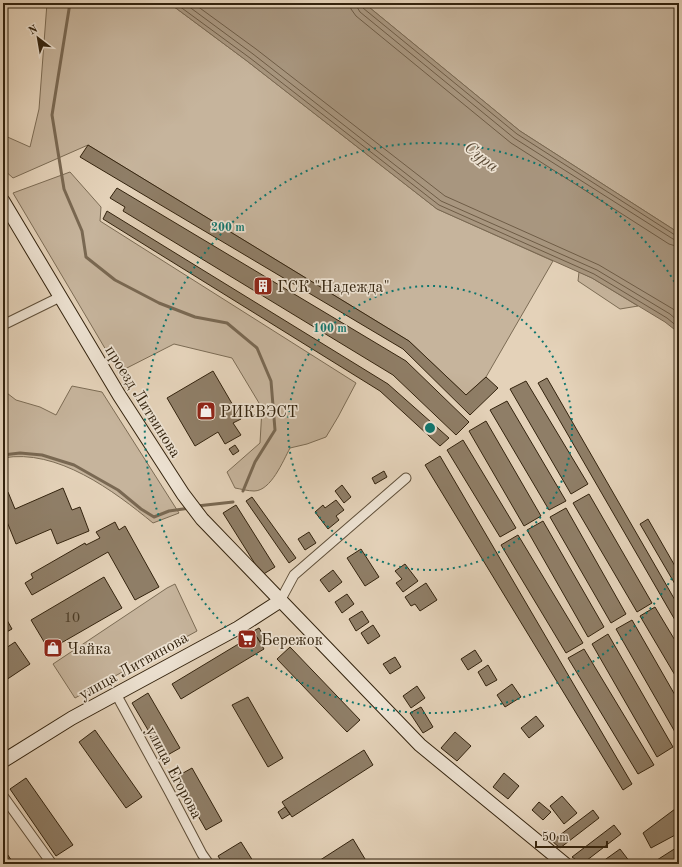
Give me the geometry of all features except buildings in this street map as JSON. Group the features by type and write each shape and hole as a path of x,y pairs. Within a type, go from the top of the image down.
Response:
{"main road":[{"name":"проезд Литвинова","path":"3,201 119,395 183,494 202,519 420,745 565,864"},
{"name":"улица Литвинова","path":"3,761 72,718 238,628 280,601"}],"street":[{"path":"3,325 60,297"},
{"path":"280,601 294,575 406,478"},
{"name":"улица Егорова","path":"116,694 202,854 209,864"},
{"path":"3,796 52,864"}],"shaded area":[{"path":"47,3 169,3 247,61 437,209 553,261 486,377 466,395 409,341 88,145 13,178 3,169 3,135 30,147 39,109"},
{"path":"364,3 679,3 679,233 520,131"},
{"path":"70,172 101,207 100,221 356,383 326,437 290,448 271,481 260,490 252,491 235,488 227,472 260,443 262,408 232,358 174,344 119,372 13,193"},
{"path":"579,272 592,278 638,306 620,309 578,281"},
{"path":"72,386 102,392 179,513 153,523 103,486 64,466 44,459 23,457 3,458 3,390 16,400 40,407 56,415"},
{"path":"175,584 197,631 75,698 53,664"}],"water":[{"name":"Сура","path":"169,3 364,3 520,131 679,233 679,333 665,322 592,278 437,209 247,61"}],"waterway":[{"path":"70,3 52,115 64,189 82,231 86,257 115,280 159,303 195,317 227,323 257,348 271,381 275,430 255,462 243,491"},
{"path":"3,455 20,453 42,455 74,465 118,490 141,509 154,517 169,511 190,508"},
{"path":"197,506 233,502"}],"place":[{"name":"ГСК \"Надежда\"","path":"263,286"},
{"name":"РИКВЭСТ","path":"206,411"},
{"name":"Бережок","path":"247,639"},
{"name":"Чайка","path":"53,648"}]}
